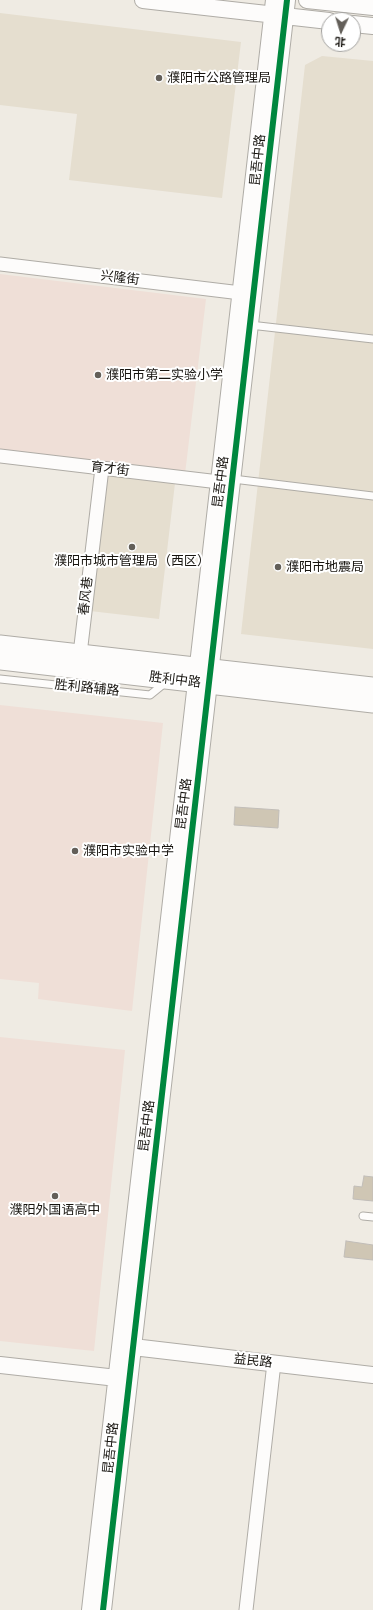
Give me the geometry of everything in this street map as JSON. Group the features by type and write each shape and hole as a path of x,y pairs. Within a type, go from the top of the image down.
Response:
{"main road":[{"name":"胜利中路","path":"0,644 80,654 204,676 373,703"},
{"name":"胜利中路","path":"0,660 169,679 204,676 373,687"}],"street":[{"path":"143,0 277,10 321,19"},
{"name":"昆吾中路","path":"103,1610 133,1347 226,480 241,293 277,10 287,0"},
{"path":"307,0 373,7"},
{"name":"昆吾中路","path":"226,480 250,325 277,10"},
{"path":"361,25 373,26"},
{"name":"兴隆街","path":"0,264 241,293"},
{"name":"育才街","path":"0,456 226,480"},
{"name":"春风巷","path":"80,654 102,468"},
{"name":"昆吾中路","path":"90,1610 117,1378 204,676"},
{"name":"益民路","path":"133,1347 373,1375"},
{"path":"246,1610 274,1363"},
{"path":"0,1364 117,1378"}],"lane":[{"path":"250,325 373,339"},
{"path":"226,480 373,496"},
{"name":"胜利路辅路","path":"0,679 150,695 169,679"},
{"path":"363,1216 373,1217"}],"shaded area":[{"name":"濮阳市公路管理局","path":"0,13 241,42 222,198 69,180 77,114 0,105"},
{"path":"322,56 373,61 373,649 241,634 305,65"},
{"name":"濮阳市第二实验小学","path":"0,274 206,299 185,474 0,452"},
{"name":"濮阳市城市管理局（西区）","path":"105,475 175,483 159,619 90,611"},
{"name":"濮阳市实验中学","path":"0,705 163,723 132,1011 38,999 39,983 0,979"},
{"name":"濮阳外国语高中","path":"0,1037 125,1050 94,1351 0,1341"}],"building":[{"path":"235,807 279,810 278,828 234,825"},
{"path":"364,1176 373,1177 373,1201 353,1199 354,1186 362,1187"},
{"path":"346,1241 373,1245 373,1260 344,1257"}],"cycle path":[{"path":"103,1610 287,0"}],"place":[{"name":"濮阳市公路管理局","path":"159,78"},
{"name":"濮阳市第二实验小学","path":"98,375"},
{"name":"濮阳市城市管理局（西区）","path":"132,547"},
{"name":"濮阳市地震局","path":"278,567"},
{"name":"濮阳市实验中学","path":"75,851"},
{"name":"濮阳外国语高中","path":"55,1196"}]}
